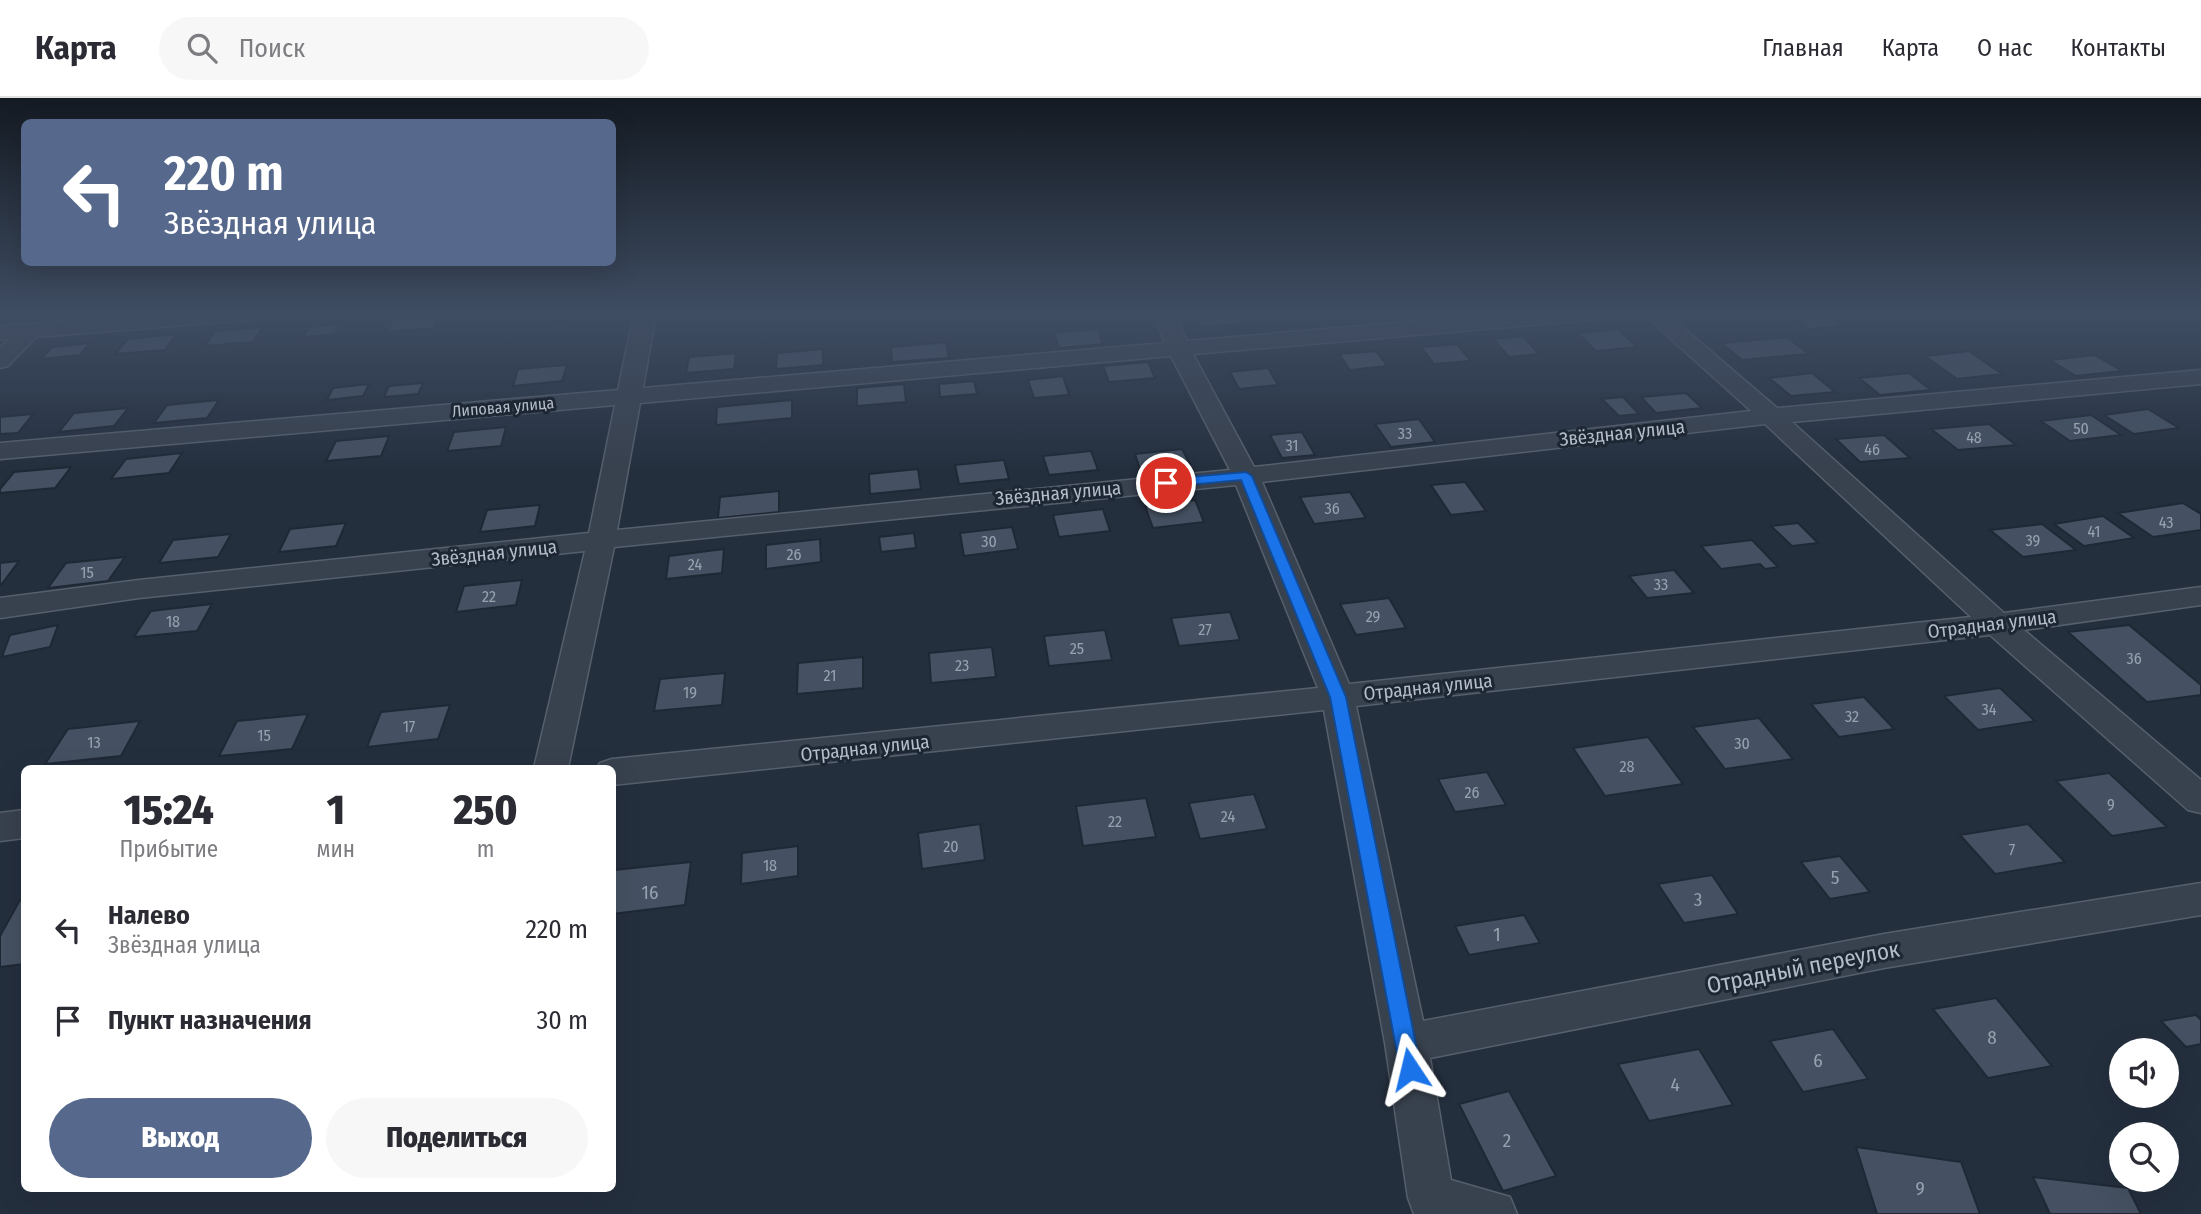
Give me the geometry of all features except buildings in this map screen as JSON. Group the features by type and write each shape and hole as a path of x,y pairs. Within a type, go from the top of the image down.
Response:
{"street":[{"path":"552,765 601,542 634,365"},
{"name":"Липовая улица","path":"0,451 994,365"},
{"path":"1187,365 1246,476 1338,697 1406,1043 1432,1198 1493,1214"},
{"path":"1712,365 1997,624 2201,800"},
{"name":"Звёздная улица","path":"0,608 139,589 925,506 1246,476 1770,416 2201,377"},
{"name":"Отрадная улица","path":"616,772 1338,697 1997,624 2201,596"},
{"path":"0,827 21,824"},
{"name":"Отрадный переулок","path":"1406,1043 1884,951 2201,899"}],"route":[{"path":"1166,483 1246,476 1338,697 1410,1069"}]}
